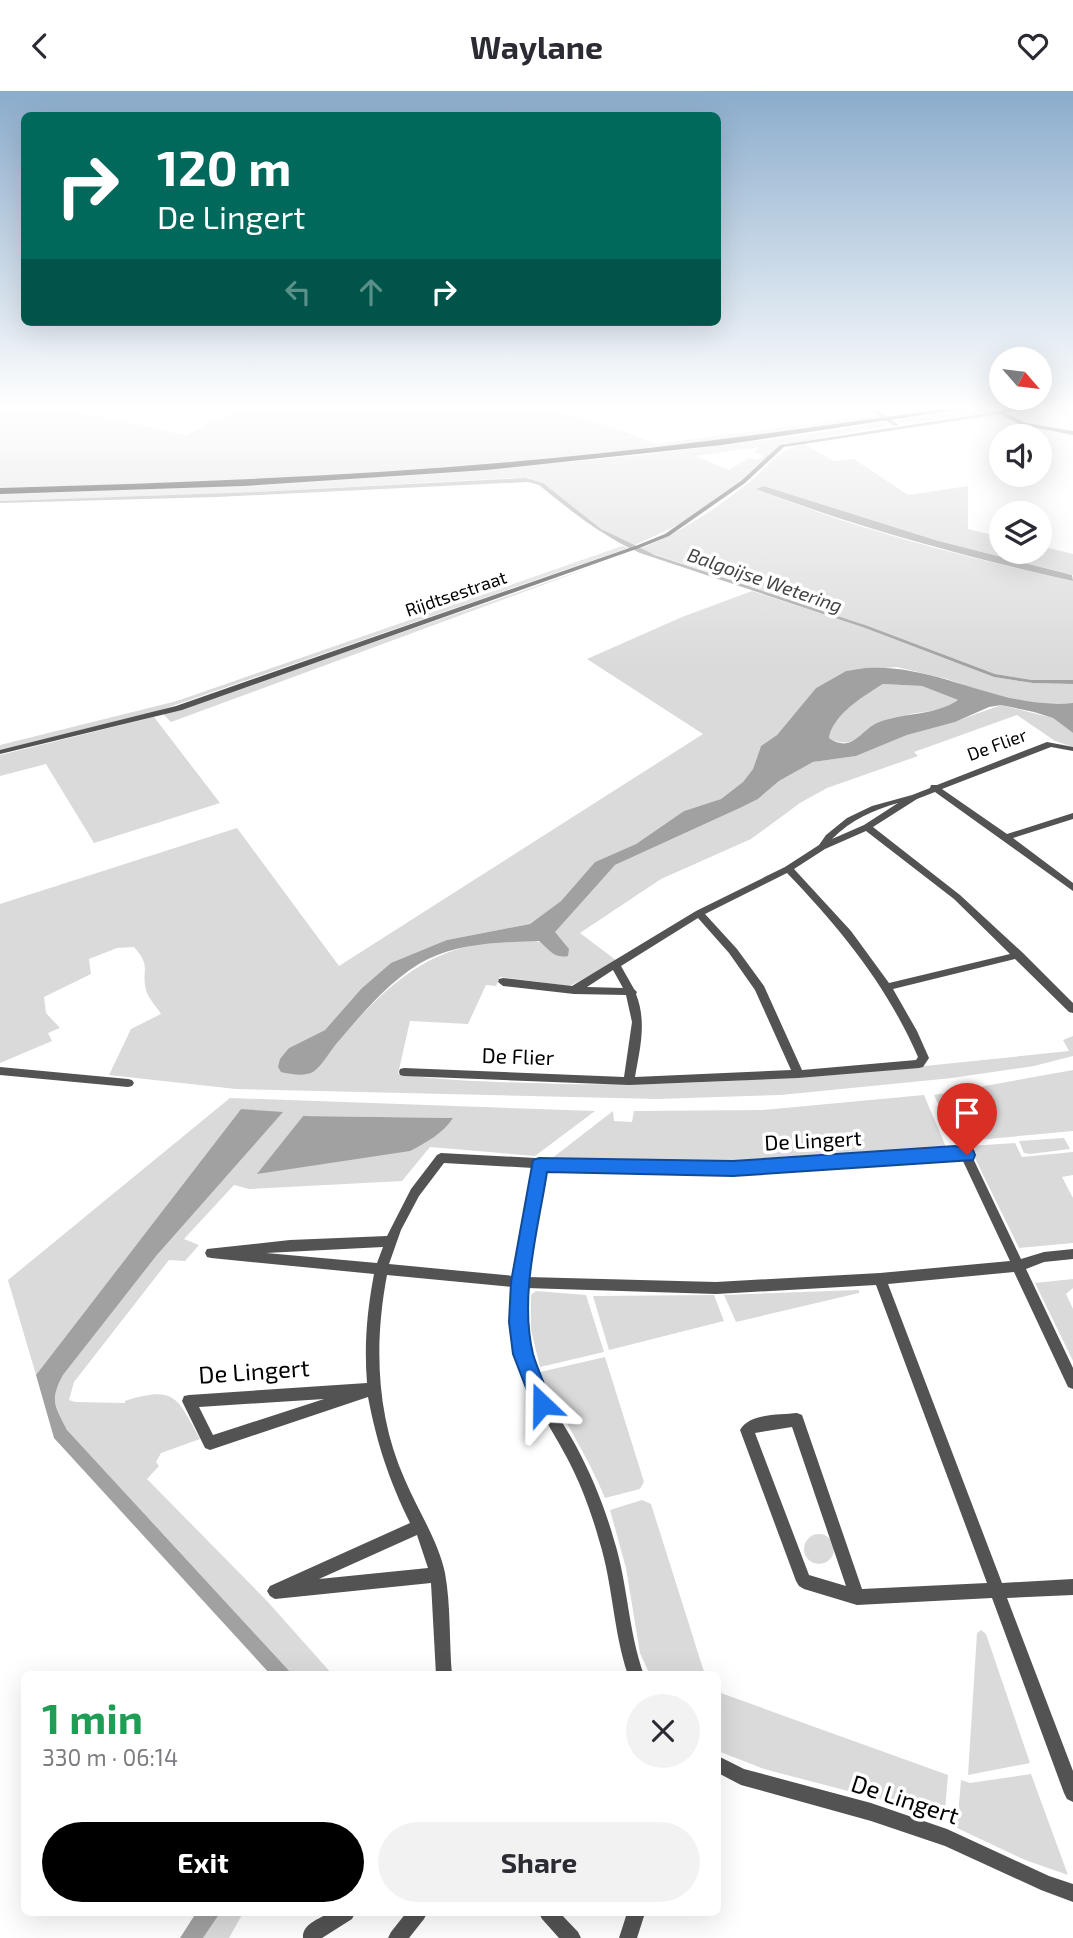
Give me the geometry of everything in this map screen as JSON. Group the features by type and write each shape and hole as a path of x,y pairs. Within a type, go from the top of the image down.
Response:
{"street":[{"name":"Rijdtsestraat","path":"0,753 179,708 628,551 667,535 724,495"},
{"name":"De Flier","path":"574,990 617,966 699,913 788,869 822,847 867,827 934,787 1050,744 1073,749"},
{"path":"934,787 1073,888"},
{"name":"De Flier","path":"822,847 826,840 857,816 895,800 914,797"},
{"path":"1006,837 1073,816"},
{"path":"867,827 957,897 1073,1009"},
{"name":"De Flier","path":"404,1072 629,1081 919,1064 924,1058 917,1039 887,987 827,907 788,869"},
{"path":"699,913 733,951 760,989 798,1073"},
{"path":"887,987 1019,955"},
{"path":"617,966 632,992 639,1012 638,1034 629,1081"},
{"path":"503,982 574,990 632,992"},
{"path":"0,1071 128,1083"},
{"name":"De Lingert","path":"444,1671 438,1575 381,1433 373,1389 372,1328 380,1269 389,1241 426,1174 441,1158 539,1165 733,1169 955,1153 967,1155 1073,1383"},
{"path":"539,1165 521,1282 519,1322 523,1354 542,1404 571,1451 596,1508 617,1582 626,1651 634,1671"},
{"path":"389,1241 290,1245 211,1253 521,1282 716,1288 880,1279 1018,1266 1044,1257 1073,1254"},
{"path":"880,1279 1073,1793"},
{"name":"De Lingert","path":"373,1389 210,1443 189,1401 202,1400 373,1389"},
{"path":"857,1597 797,1420 755,1425 747,1430 804,1581 857,1597 1073,1587"},
{"path":"420,1527 275,1591 438,1575"},
{"name":"De Lingert","path":"721,1766 741,1777 871,1812 947,1838 1047,1884 1073,1893"},
{"path":"312,1938 311,1934 341,1916"},
{"path":"397,1938 415,1916"},
{"path":"551,1916 572,1938"},
{"path":"628,1938 635,1916"}],"shaded area":[{"path":"0,495 166,495 0,501"},
{"path":"166,495 254,495 0,503"},
{"path":"552,495 558,495 601,529 655,555 868,626 995,674 1032,680 1073,680 1073,684 1033,683 994,677 865,628 640,553 600,531"},
{"path":"558,495 721,495 682,523 633,546 601,529"},
{"path":"732,495 773,495 833,517 989,564 1073,581 1073,680 1032,680 995,674 868,626 639,549 695,521"},
{"path":"773,495 793,495 935,540 989,554 989,561 953,552 873,529"},
{"path":"794,495 968,495 968,529 989,534 989,554 935,540"},
{"path":"622,546 628,548 155,712 0,751 0,745 177,701"},
{"path":"1052,549 1073,554 1073,575 1030,564 1052,564"},
{"path":"1001,564 1029,564 1072,575 1073,581"},
{"path":"597,565 171,722 163,714 198,703"},
{"path":"752,591 865,628 994,677 1033,683 1073,684 1073,703 1040,704 990,694 947,679 897,667 846,671 816,688 777,735 761,746 753,769 743,782 721,799 684,811 636,844 595,862 561,901 530,924 447,940 361,989 325,1030 289,1048 312,1072 371,1005 415,969 441,955 469,946 500,942 542,943 615,865 758,799 779,781 813,762 856,756 907,735 1001,705 1053,718 1073,733 1073,747 1055,741 1017,715 914,752 918,756 827,788 800,803 751,839 661,879 580,933 617,961 570,986 500,977 496,986 486,985 468,1024 410,1021 398,1074 459,1080 562,1084 753,1080 1069,1051 1063,1040 1073,1036 1073,1056 1034,1066 952,1078 781,1095 658,1099 236,1089 109,1075 131,1029 161,1014 147,993 143,959 134,947 117,948 89,959 91,974 44,997 46,1013 60,1028 48,1033 52,1041 0,1063 0,904 237,828 339,966 703,734 587,659 682,617"},
{"path":"893,668 918,672 1020,700 1073,703 1073,733 1053,718 1001,705 989,707 955,722 907,735 856,756 813,762 779,781 758,799 615,865 555,932 569,949 568,956 555,954 539,941 482,944 428,959 402,976 378,997 313,1072 301,1075 281,1072 278,1067 280,1059 289,1048 325,1030 361,989 391,963 447,940 530,924 561,901 595,862 636,844 684,811 721,799 743,782 753,769 761,746 777,735 816,688 846,671","holes":["883,684 922,686 958,700 939,709 877,723 850,742 837,742 829,738 836,721 859,700"]},
{"path":"883,684 922,686 958,700 945,709 910,714 866,730 859,738 850,742 829,738 843,713"},
{"path":"154,717 220,803 94,843 46,764 0,776 0,755"},
{"path":"1073,1070 1073,1131 956,1142 934,1095"},
{"path":"924,1095 946,1147 729,1162 551,1159 613,1111 614,1121 632,1122 634,1111 763,1110"},
{"path":"230,1098 595,1111 535,1156 430,1147 402,1181 249,1189 234,1185 184,1239 199,1245 185,1261 169,1260 74,1382 69,1400 75,1402 125,1403 155,1394 165,1395 180,1405 200,1439 161,1453 156,1462 159,1466 147,1479 267,1601 329,1671 289,1671 67,1430 55,1403 56,1391 63,1375 157,1255 282,1113 241,1109 36,1375 8,1280","holes":["303,1116 452,1119 258,1174"]},
{"path":"241,1109 283,1112 157,1255 63,1375 56,1391 55,1403 67,1430 289,1671 267,1671 54,1438 36,1375"},
{"path":"303,1116 453,1118 439,1133 410,1151 257,1174"},
{"path":"1064,1138 1070,1149 1030,1154 1024,1153 1019,1141"},
{"path":"1015,1143 1022,1157 1073,1152 1073,1175 1062,1177 1073,1198 1073,1243 1019,1248 969,1146"},
{"path":"1073,1279 1073,1288 1066,1294 1073,1309 1073,1361 1035,1283"},
{"path":"859,1290 859,1293 736,1322 724,1295"},
{"path":"536,1291 586,1295 604,1352 540,1367 531,1330 531,1295"},
{"path":"714,1295 724,1321 609,1350 593,1296"},
{"path":"605,1357 644,1482 640,1489 605,1498 540,1372"},
{"path":"642,1500 651,1504 704,1671 648,1671 640,1653 626,1568 610,1510"},
{"path":"819,1534 830,1538 834,1549 830,1560 819,1564 808,1560 804,1549 808,1538"},
{"path":"981,1630 986,1634 1030,1763 968,1775 977,1633"},
{"path":"721,1693 948,1775 944,1822 894,1803 764,1769 721,1752"},
{"path":"1031,1774 1068,1875 1025,1860 957,1828 961,1780 970,1783"},
{"path":"194,1916 218,1916 203,1938 180,1938"},
{"path":"218,1916 241,1916 229,1938 203,1938"}],"route":[{"path":"542,1404 523,1354 519,1322 521,1282 539,1165 733,1169 955,1153 967,1155"}],"water label":[{"name":"Balgoijse Wetering","path":"765,580"}]}
